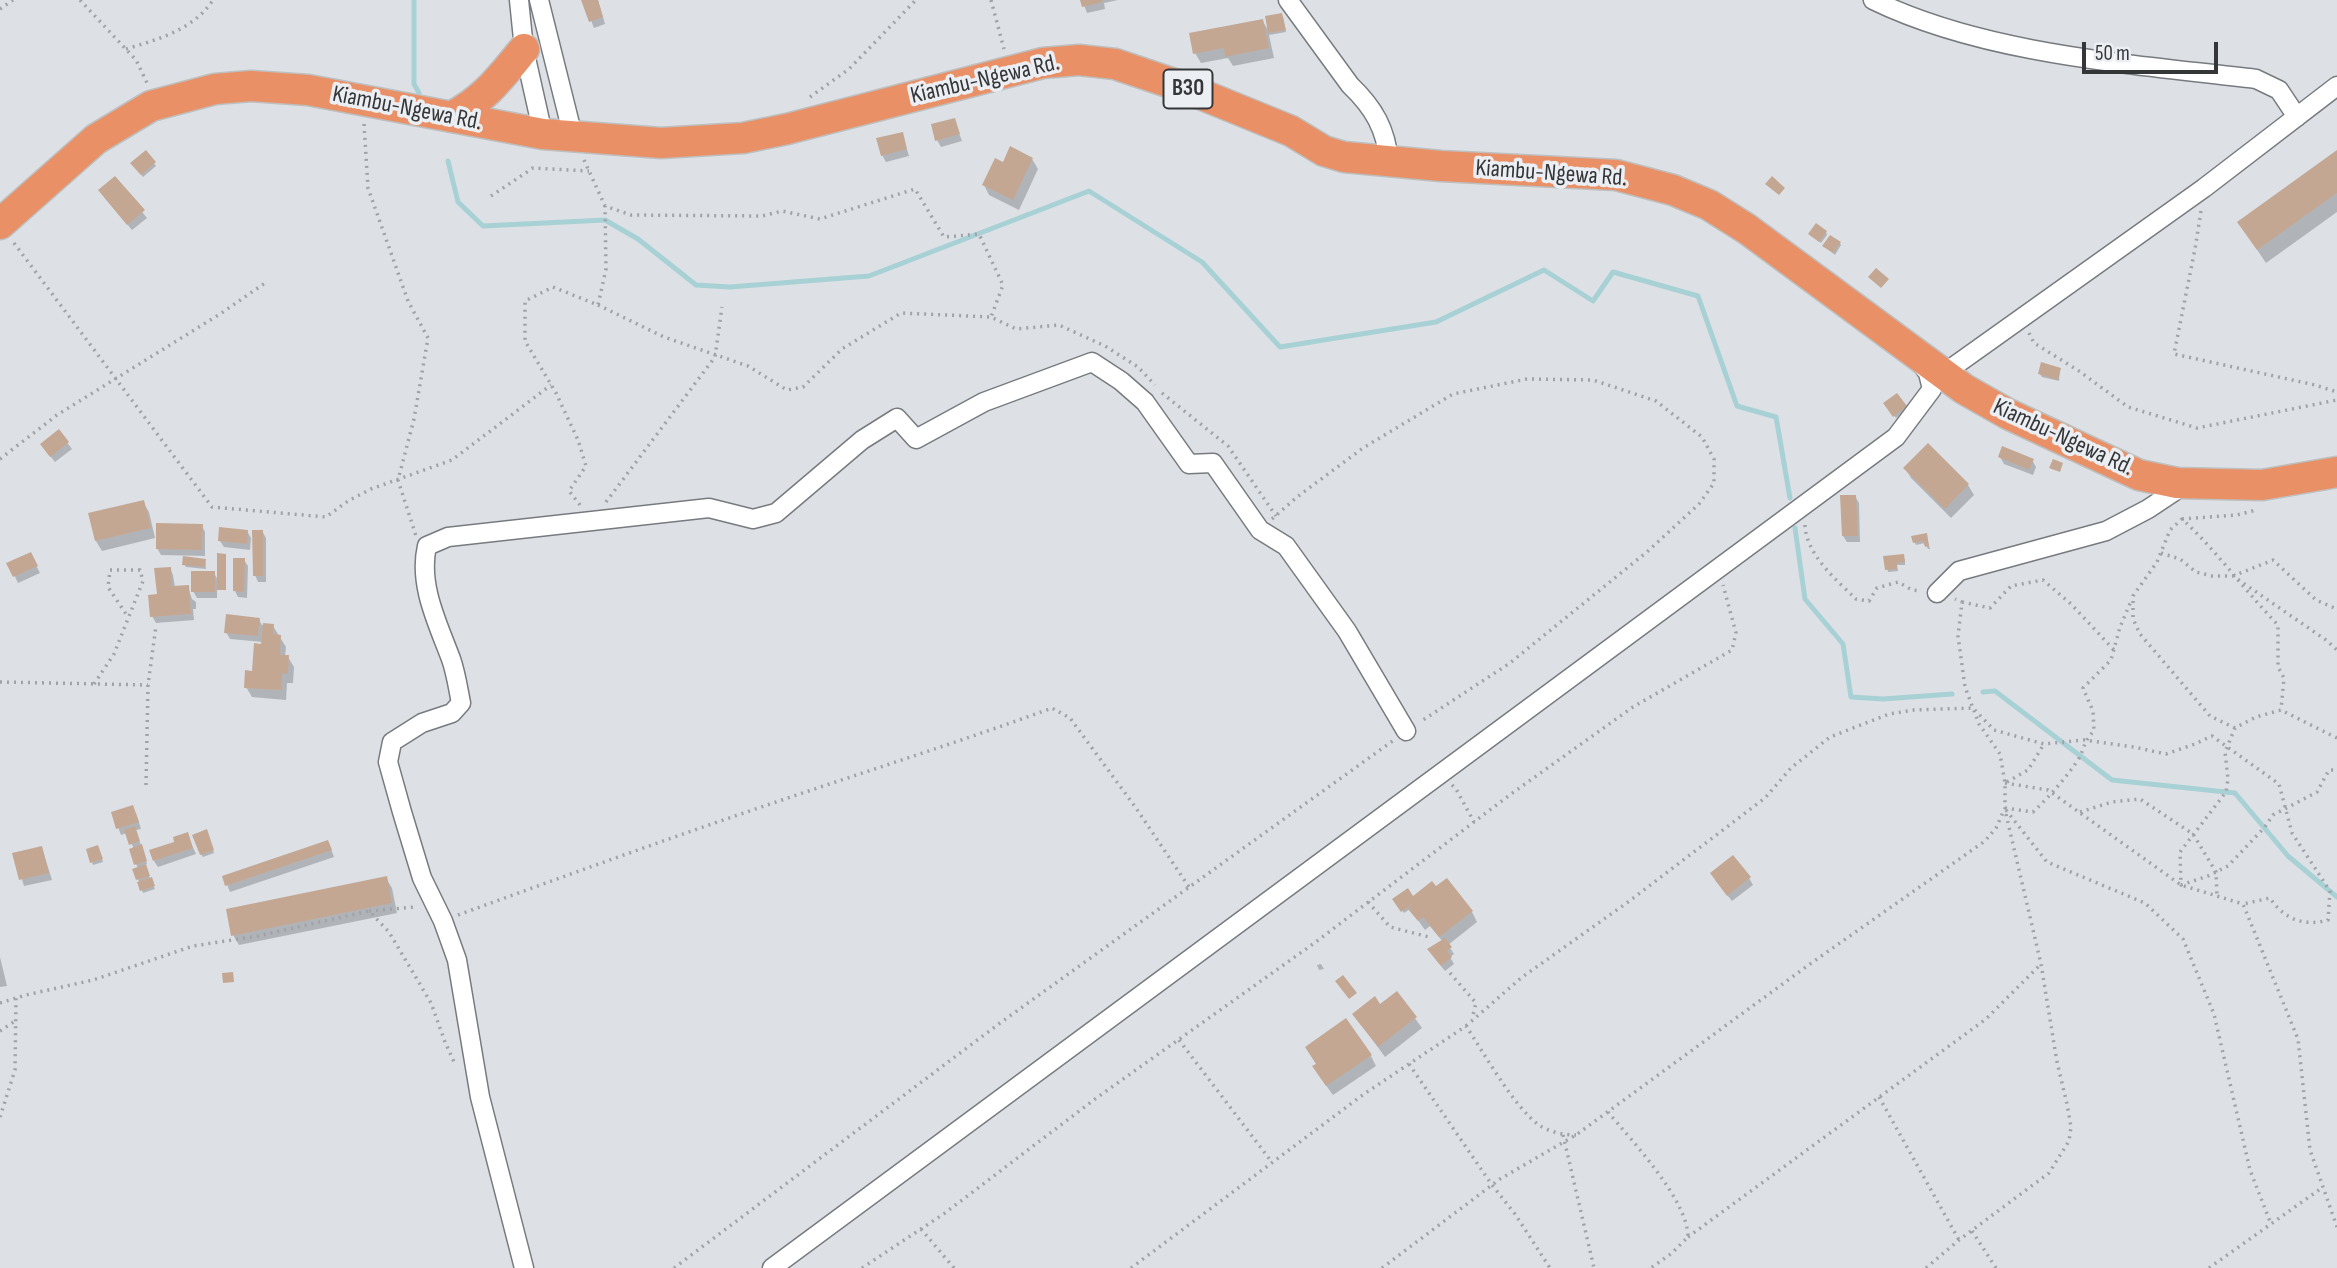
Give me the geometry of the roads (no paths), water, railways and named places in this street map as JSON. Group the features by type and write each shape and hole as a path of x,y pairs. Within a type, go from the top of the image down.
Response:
{"highway":[{"path":"452,117 474,105 487,93 524,49"},
{"name":"Kiambu-Ngewa Rd.","path":"4,230 96,139 157,105 215,89 251,86 308,90 543,134 661,143 743,138 787,130 1044,63 1079,60 1115,64 1183,87 1291,131 1324,151 1343,157 1615,175 1673,190 1709,205 1747,229 1964,389 2008,414 2139,475 2187,483 2262,485 2337,472"}],"street":[{"path":"519,0 524,49 543,134"},
{"path":"539,0 573,136"},
{"path":"1873,0 1898,12 1966,35 2087,58 2256,79 2278,90 2297,117"},
{"path":"1295,2 1350,85 1362,96 1383,127 1390,162"},
{"path":"1943,374 2204,188 2337,86"},
{"path":"772,1268 1896,437 1932,389 1928,373 1914,353"},
{"path":"524,1268 480,1097 457,960 443,921 422,878 388,762 392,742 422,723 452,713 461,703 452,663 431,606 424,561 427,546 448,537 709,508 752,519 776,513 862,440 897,418 916,439 984,402 1092,362 1121,381 1145,402 1189,464 1213,463 1260,530 1286,546 1347,631 1406,731"},
{"path":"1937,593 1959,571 2106,531 2148,509 2187,483"}],"waterway":[{"path":"414,0 414,84 419,93"},
{"path":"448,161 458,202 483,226 605,220 638,239 696,285 730,287 869,276 1089,191 1202,262 1280,347 1436,322 1544,270 1593,301 1613,272 1698,296 1737,406 1776,417 1790,498"},
{"path":"1795,528 1805,599 1843,644 1851,697 1883,699 1952,694"},
{"path":"1983,692 1995,691 2112,780 2235,793 2288,856 2337,897"}]}
